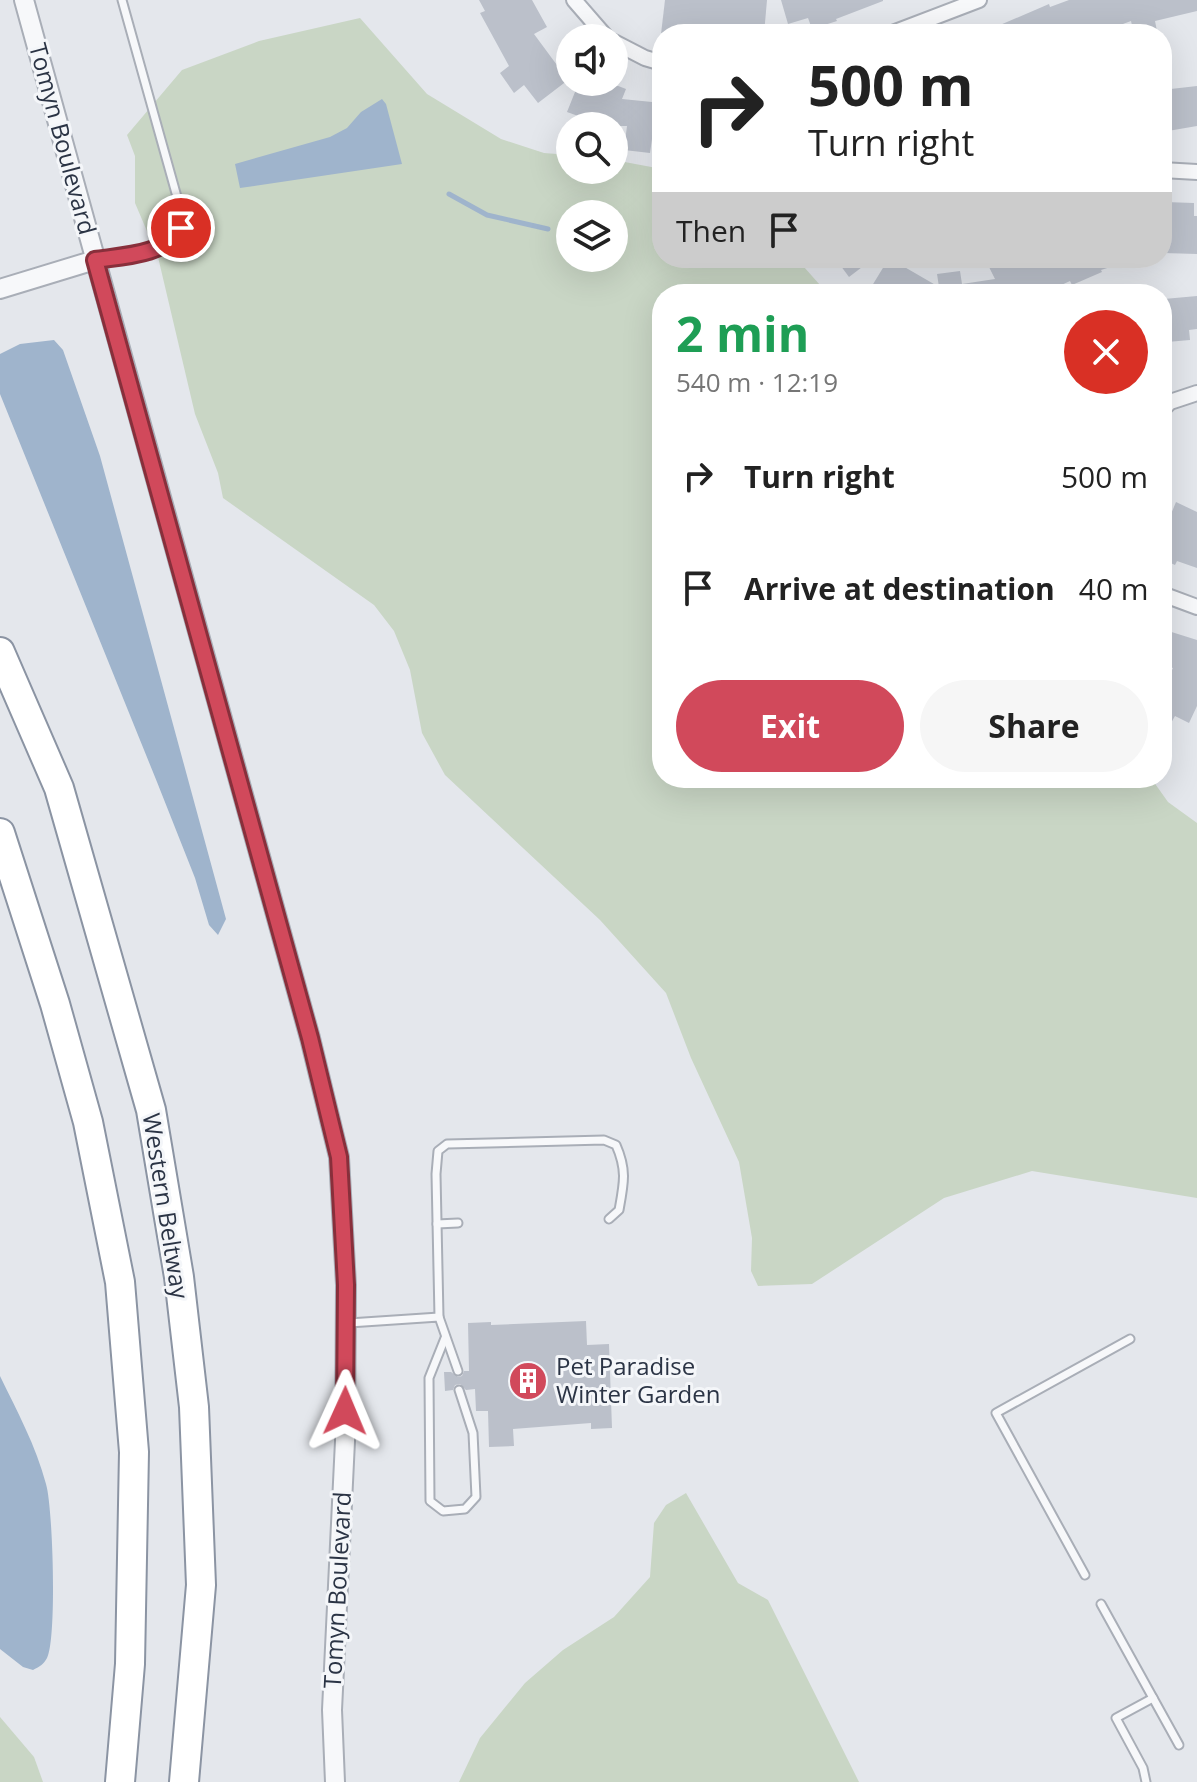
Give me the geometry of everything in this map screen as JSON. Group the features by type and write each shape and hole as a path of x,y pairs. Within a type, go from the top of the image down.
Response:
{"highway":[{"path":"0,640 59,788"},
{"name":"Western Beltway","path":"0,652 59,788 151,1110 179,1277 194,1407 201,1585 184,1782"},
{"path":"0,833 59,1017 88,1122 120,1282 134,1452 130,1664 120,1782"}],"street":[{"name":"Tomyn Boulevard","path":"24,0 310,1038 339,1157 347,1323 345,1441 332,1710 335,1782"},
{"path":"574,0 595,24"},
{"path":"916,24 979,0"},
{"path":"628,49 652,60"},
{"path":"1172,171 1197,172"},
{"path":"0,289 95,260"},
{"path":"1172,401 1197,393"},
{"path":"1172,598 1197,607"}],"lane":[{"path":"95,260 144,252 175,238 181,228 179,204 122,0"},
{"path":"458,1371 439,1317 438,1151 447,1144 604,1140 616,1145 624,1163 619,1210 609,1219"},
{"path":"437,1224 458,1223"},
{"path":"347,1323 439,1317"},
{"path":"445,1338 429,1378 430,1501 443,1511 465,1509 476,1497 473,1433 459,1390"},
{"path":"1085,1575 996,1413 1130,1339"},
{"path":"1101,1604 1179,1745"},
{"path":"1146,1782 1143,1768 1116,1718 1153,1698"}],"green space":[{"path":"360,18 427,94 501,139 556,154 556,184 628,184 628,163 652,167 652,268 805,268 819,284 652,284 652,788 1158,788 1168,802 1197,823 1197,1198 1032,1171 944,1198 812,1284 758,1286 751,1271 752,1238 739,1162 691,1058 666,993 600,920 445,775 422,733 410,670 394,631 374,605 223,498 218,473 195,414 158,257 135,203 135,156 127,135 182,70 259,41"},
{"path":"686,1493 738,1583 768,1600 859,1782 459,1782 480,1738 525,1683 563,1650 614,1617 650,1577 654,1523 666,1505"},
{"path":"0,1717 34,1757 43,1782 0,1782"}],"water":[{"path":"382,99 402,164 240,188 235,164 330,137 347,128 361,112"},
{"path":"54,340 63,350 100,456 226,919 218,935 209,925 195,878 0,394 0,354 20,344"},
{"path":"0,1376 32,1442 46,1484 51,1518 53,1572 50,1646 47,1658 33,1670 23,1667 0,1649"}],"building":[{"path":"479,0 532,0 547,27 534,34 556,64 556,89 538,103 524,85 514,93 500,73 509,66 480,13 485,11"},
{"path":"665,0 767,0 765,24 662,24"},
{"path":"781,0 883,0 828,24 810,24 808,18 788,24"},
{"path":"1069,0 1197,0 1197,11 1155,21 1156,24 1132,24 1131,21 1123,24 1002,24 1049,4 1050,7"},
{"path":"1197,86 1197,126 1172,130 1172,89"},
{"path":"573,96 623,96 622,99 652,102 650,153 628,150 628,112 567,112"},
{"path":"1172,202 1194,203 1197,254 1172,253"},
{"path":"842,268 861,268 849,277"},
{"path":"883,268 906,268 934,284 873,284"},
{"path":"990,268 1107,268 1074,284 1070,281 1064,284 962,284 995,279"},
{"path":"960,271 962,284 939,284 937,274"},
{"path":"1197,296 1197,329 1189,330 1190,340 1172,342 1172,298"},
{"path":"1176,502 1197,512 1197,568 1177,561 1175,565 1172,564 1172,512"},
{"path":"1172,632 1197,640 1197,706 1189,723 1175,716 1172,721"},
{"name":"Pet Paradise Winter Garden","path":"586,1321 587,1345 609,1344 612,1428 591,1429 591,1423 513,1429 514,1446 489,1447 488,1411 476,1411 475,1389 466,1390 460,1384 455,1385 453,1390 445,1391 444,1372 458,1377 469,1371 468,1323"}],"waterway":[{"path":"449,194 487,215 548,229"}],"place":[{"name":"Pet Paradise Winter Garden","path":"528,1381"}],"route":[{"path":"181,228 175,238 144,252 95,260 310,1038 339,1157 347,1323 345,1411"}]}
